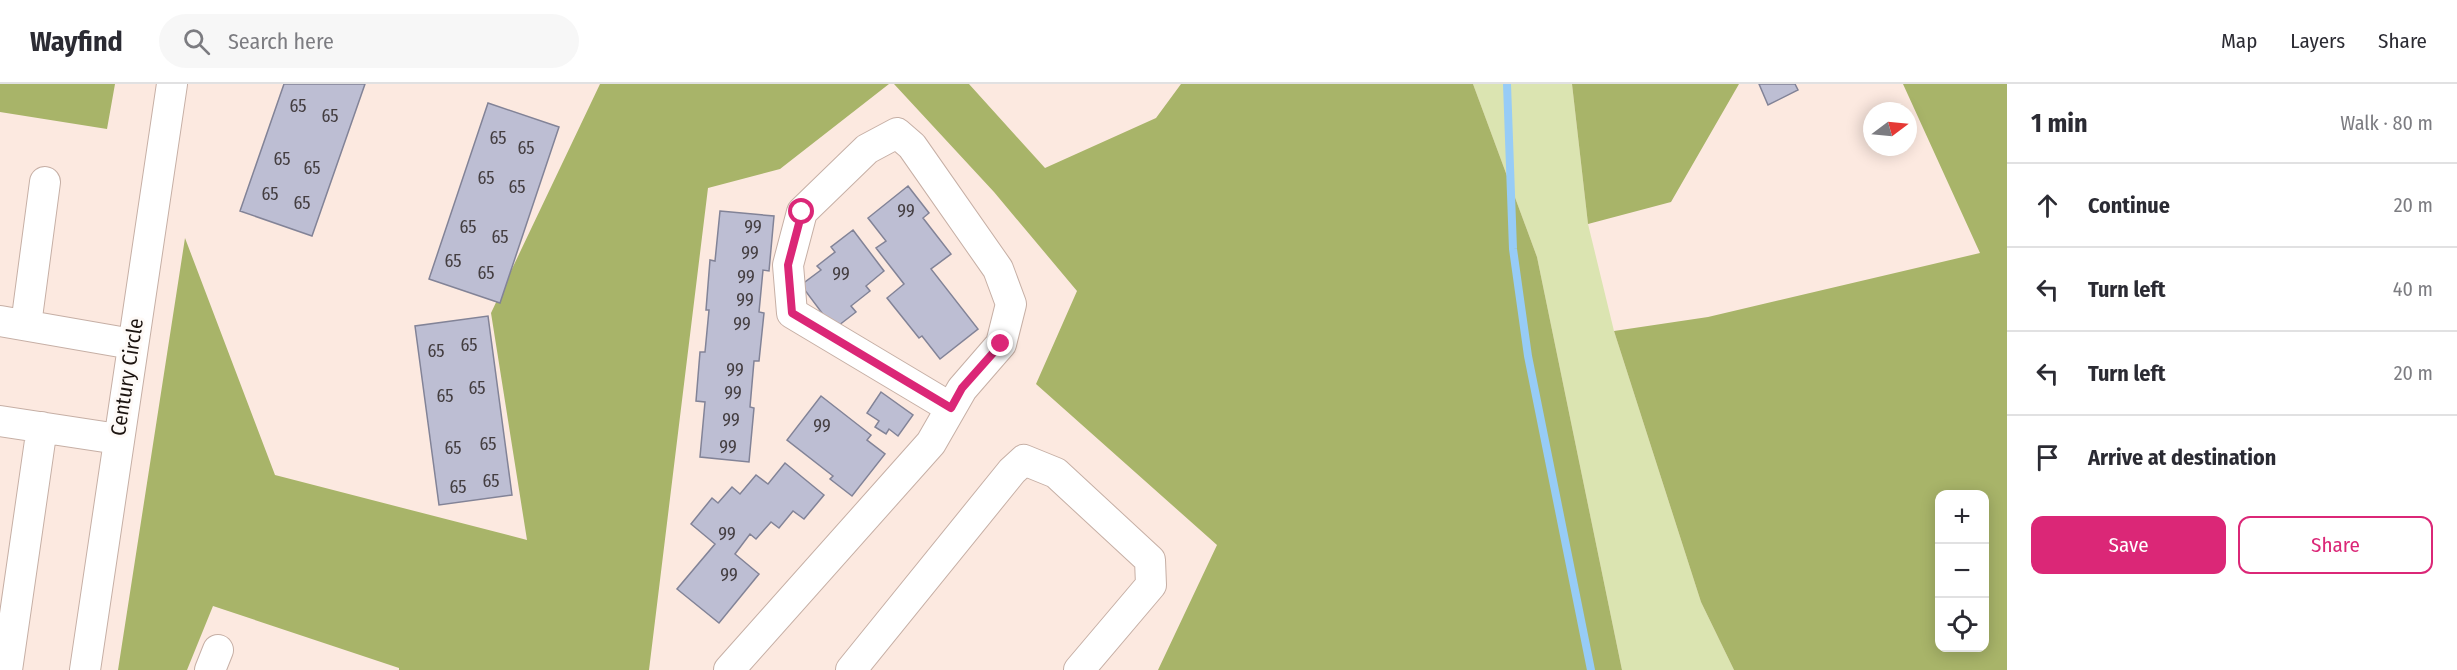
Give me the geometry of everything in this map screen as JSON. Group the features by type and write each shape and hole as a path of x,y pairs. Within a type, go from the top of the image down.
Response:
{"street":[{"name":"Century Circle","path":"85,670 172,84"},
{"path":"729,670 931,443 951,408 962,388 1001,344 1011,304 998,269 912,146 897,133 867,149 802,212 788,265 792,313 951,408"},
{"path":"45,182 13,323 132,344"},
{"path":"0,421 118,439"},
{"path":"7,670 42,427"},
{"path":"850,670 1012,471 1024,460 1056,473 1150,560 1151,585 1079,670"}],"green space":[{"path":"0,84 115,84 107,129 0,112"},
{"path":"600,84 889,84 780,169 708,188 649,670 399,670 399,668 213,606 187,670 118,670 185,238 275,475 527,540 491,313"},
{"path":"894,84 969,84 1045,168 1156,118 1181,84 1473,84 1537,257 1622,670 1158,670 1217,545 1036,384 1077,291 994,192"},
{"path":"1473,84 1572,84 1588,224 1614,331 1701,602 1734,670 1622,670 1537,257"},
{"path":"1572,84 1739,84 1671,202 1588,224"},
{"path":"1903,84 2007,84 2007,670 1734,670 1701,602 1614,331 1708,317 1980,253 1917,115 1917,102 1911,102"}],"building":[{"path":"284,84 365,84 312,236 240,211"},
{"path":"1759,84 1795,84 1798,90 1768,105"},
{"path":"488,103 559,127 500,303 429,279"},
{"path":"908,186 929,213 923,218 951,254 931,269 978,329 940,359 922,336 919,338 887,298 904,284 876,248 886,241 868,218"},
{"path":"720,211 774,216 769,271 763,270 759,312 764,313 759,361 754,361 750,407 754,408 749,462 700,457 705,402 696,401 700,352 705,352 710,260 715,261"},
{"path":"853,230 884,271 866,286 870,291 851,306 856,312 834,329 801,285 821,270 817,266 835,252 831,247"},
{"path":"488,316 512,495 439,505 415,326"},
{"path":"881,392 913,415 898,436 889,429 886,434 875,427 879,421 867,413"},
{"path":"821,396 871,435 867,440 885,454 852,496 830,479 833,476 787,440"},
{"path":"785,463 824,495 804,519 793,511 779,528 771,522 756,539 750,534 735,554 759,574 719,623 677,589 715,544 691,524 712,498 718,503 732,487 740,494 756,475 768,484"}],"waterway":[{"path":"1507,84 1513,249 1528,356 1591,670"}],"route":[{"path":"802,212 788,265 792,313 951,408 962,388 1001,344"}]}
